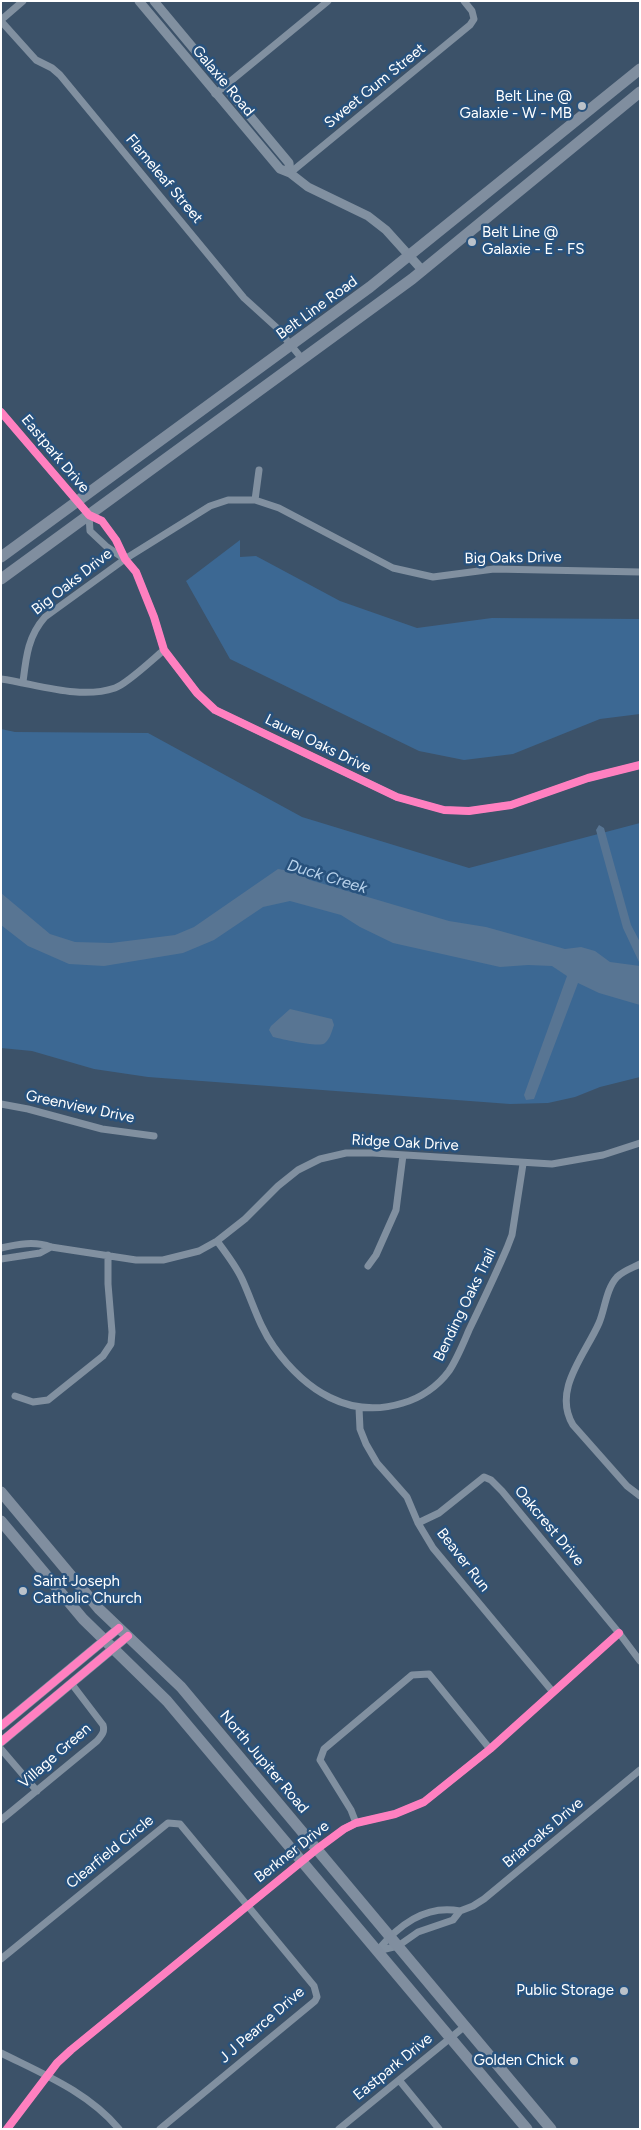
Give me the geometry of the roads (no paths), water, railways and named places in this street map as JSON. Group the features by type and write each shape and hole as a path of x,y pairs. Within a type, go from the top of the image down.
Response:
{"main road":[{"name":"Belt Line Road","path":"1,557 410,256 640,69"},
{"path":"2,576 303,360 423,271 638,93 625,80"},
{"name":"North Jupiter Road","path":"1,1492 99,1609 181,1687 551,2129"},
{"path":"1,1521 82,1619 167,1701 528,2129"},
{"path":"32,1559 46,1547"}],"street":[{"path":"1,20 23,1"},
{"path":"142,4 153,1"},
{"name":"Galaxie Road","path":"153,1 289,163 290,173"},
{"path":"215,94 328,1"},
{"name":"Sweet Gum Street","path":"290,173 470,25 474,19 472,11 464,1"},
{"name":"Galaxie Road","path":"142,4 280,170 290,173 308,187 368,216 386,230 423,271"},
{"name":"Flameleaf Street","path":"1,20 36,60 52,68 60,75 244,298 267,317 303,360"},
{"name":"Eastpark Drive","path":"1,412 88,515"},
{"path":"255,500 259,470"},
{"name":"Big Oaks Drive","path":"23,682 28,645 35,628 45,617 125,559 210,506 228,500 255,500 279,508 393,568 433,578 494,569 640,572"},
{"name":"Laurel Oaks Drive","path":"88,515 90,531 107,547 125,559"},
{"name":"Laurel Oaks Drive","path":"88,515 102,521 116,540 125,559 136,572 154,617 164,650 197,693 215,710 397,796 444,810 469,811 511,805 588,778 640,765"},
{"path":"1,679 80,692 117,687 164,650"},
{"name":"Greenview Drive","path":"1,1104 28,1109 102,1129 154,1136"},
{"name":"Ridge Oak Drive","path":"1,1248 16,1244 41,1243 51,1247 136,1260 163,1260 199,1251 217,1242 246,1219 278,1186 298,1170 320,1159 346,1153 403,1154 523,1164 552,1164 575,1162 640,1142"},
{"path":"368,1266 376,1256 396,1210 403,1154"},
{"name":"Bending Oaks Trail","path":"217,1242 242,1278 261,1327 275,1349 306,1382 327,1396 359,1408 386,1407 414,1400 431,1389 449,1371 508,1248 523,1164"},
{"name":"Ridge Oak Drive","path":"1,1259 40,1254 51,1247"},
{"path":"14,1396 33,1402 48,1400 103,1356 111,1344 112,1332 108,1284 108,1255"},
{"path":"640,1264 624,1271 611,1285 599,1323 572,1373 565,1404 566,1414 573,1425 627,1486 640,1496"},
{"name":"Beaver Run","path":"359,1408 360,1429 366,1444 377,1463 407,1497 418,1522 433,1548 553,1692"},
{"name":"Oakcrest Drive","path":"418,1522 439,1513 484,1477 491,1480 619,1633 640,1661"},
{"path":"1,1742 71,1684 123,1632"},
{"name":"Berkner Drive","path":"7,2129 57,2063 247,1905 344,1829 356,1823 395,1814 424,1802 490,1749 619,1633"},
{"path":"1,1726 109,1645"},
{"path":"356,1823 351,1810 320,1760 324,1749 412,1675 429,1674 490,1749"},
{"name":"Village Green","path":"1,1820 97,1741 104,1730 103,1725 71,1684"},
{"path":"1,1749 37,1791"},
{"name":"Briaroaks Drive","path":"377,1951 398,1946 418,1932 453,1920 460,1911 472,1906 490,1894 640,1770"},
{"name":"Clearfield Circle","path":"1,1959 168,1823 180,1824 247,1905"},
{"name":"J J Pearce Drive","path":"160,2129 316,2001 317,1997 314,1986 247,1905"},
{"name":"Briaroaks Drive","path":"377,1951 390,1936 423,1914 448,1909 460,1911"},
{"name":"Eastpark Drive","path":"339,2129 465,2026"},
{"path":"1,2053 49,2076 85,2098 120,2129"},
{"path":"399,2080 439,2129"}],"place":[{"name":"Belt Line @ Galaxie - W - MB","path":"582,106"},
{"name":"Belt Line @ Galaxie - E - FS","path":"472,242"},
{"name":"Saint Joseph Catholic Church","path":"23,1591"},
{"name":"Public Storage","path":"624,1991"},
{"name":"Golden Chick","path":"574,2061"}],"water label":[{"name":"Duck Creek","path":"327,877"}]}
